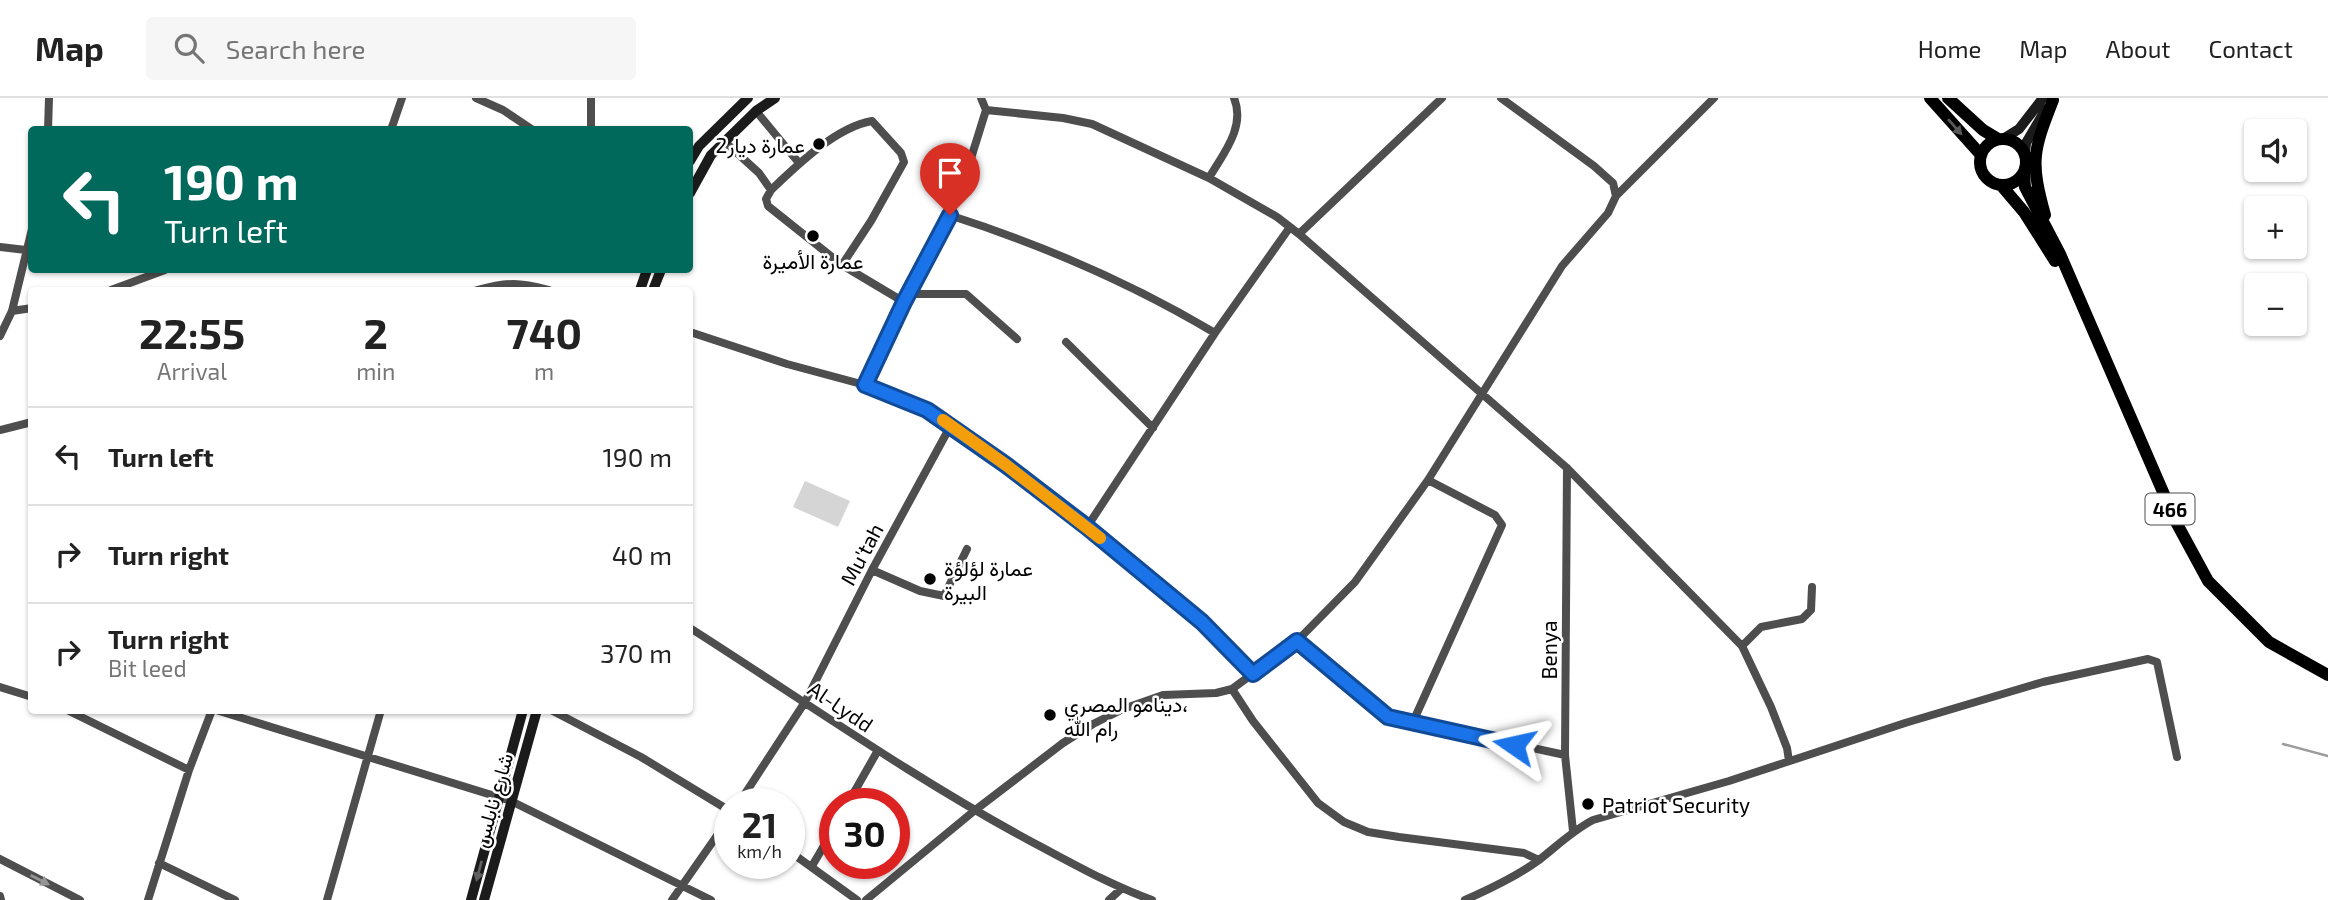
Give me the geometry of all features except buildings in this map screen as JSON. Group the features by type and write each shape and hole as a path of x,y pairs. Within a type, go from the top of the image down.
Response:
{"main road":[{"path":"693,156 699,146 748,98"},
{"path":"693,188 711,155 756,110 775,98"},
{"path":"1930,98 1981,155 1987,145 2019,129 2050,99"},
{"path":"1948,98 1983,130 2000,139 2016,143 2025,153"},
{"path":"2025,153 2026,143 2050,99"},
{"path":"2050,99 2036,148 2034,167 2050,235"},
{"name":"466","path":"2025,153 2025,187 2050,235 2176,522 2208,581 2269,642 2328,675"},
{"name":"466","path":"1981,155 1980,163 1985,177 2001,185 2024,212 2076,294"},
{"path":"2001,185 2012,184 2024,174"},
{"name":"شارع نابلس","path":"471,900 522,714"},
{"name":"شارع نابلس","path":"484,900 536,714"}],"street":[{"path":"48,126 49,98"},
{"path":"392,126 402,98"},
{"path":"476,98 503,110 527,126"},
{"path":"591,98 592,126"},
{"path":"865,385 906,298 950,215 986,110 981,98"},
{"path":"1209,178 1234,135 1238,114 1234,98"},
{"path":"1299,233 1443,98"},
{"path":"1501,98 1594,166 1613,183 1616,196"},
{"path":"866,900 974,811 1063,743 1093,724 1123,709 1163,695 1216,693 1232,689 1297,641 1355,582 1428,480 1562,266 1608,213 1616,196 1714,98"},
{"path":"756,110 799,163"},
{"path":"986,110 1063,118 1092,124 1209,178 1299,233 1567,468 1742,646 1771,707 1789,761"},
{"path":"842,265 871,221 904,162 901,153 872,121 860,122 799,163 771,190 766,199 768,206 842,265 906,298 966,294 1017,339"},
{"path":"724,142 759,173 771,190"},
{"path":"950,215 1084,264 1170,306 1215,333"},
{"path":"1087,527 1215,333 1290,227"},
{"path":"0,336 12,311 28,243"},
{"path":"0,247 26,250"},
{"path":"119,287 157,273"},
{"path":"489,287 505,283 538,287"},
{"path":"12,311 28,309"},
{"path":"693,333 899,397 951,425 1087,527 1202,622 1253,674"},
{"path":"1066,342 1153,428"},
{"path":"0,430 28,423"},
{"name":"Mu'tah","path":"749,788 805,702 872,570 951,425"},
{"name":"Benya","path":"1567,468 1565,755 1573,831"},
{"path":"1412,724 1502,525 1495,515 1428,480"},
{"path":"872,570 920,590 944,596 967,548"},
{"path":"1742,646 1761,627 1802,619 1811,610 1812,587"},
{"name":"Al-Lydd","path":"693,630 877,752 974,811 1121,889 1152,900"},
{"path":"1297,641 1388,717 1565,755"},
{"path":"1465,900 1495,887 1539,860 1573,831 1593,820 1707,788 1905,723 2043,682 2148,659 2157,662 2177,757"},
{"path":"0,687 28,696"},
{"path":"1232,689 1253,721 1318,803 1344,822 1368,832 1524,853 1539,860"},
{"path":"75,714 189,770"},
{"path":"148,900 189,770 212,714"},
{"path":"227,714 498,796 711,900"},
{"path":"327,900 380,714"},
{"path":"559,714 641,757 714,801"},
{"path":"857,788 877,752"},
{"path":"672,900 714,840"},
{"path":"812,866 819,854"},
{"path":"0,859 80,900"},
{"path":"805,861 857,900"},
{"path":"159,863 234,900"},
{"path":"1109,900 1121,889"}],"shaded area":[{"path":"805,481 850,501 838,527 793,507"}],"waterway":[{"path":"2283,744 2328,756"}],"slow traffic":[{"path":"943,420 1100,538"}],"place":[{"name":"عمارة ديار2","path":"819,144"},
{"name":"عمارة الأميرة","path":"813,236"},
{"name":"عمارة لؤلؤة البيرة","path":"930,579"},
{"name":"دينامو المصري، رام الله","path":"1050,715"},
{"name":"Patriot Security","path":"1588,804"}],"route":[{"path":"950,215 904,302 865,385 927,410 1006,465 1087,527 1202,622 1253,674 1297,641 1388,717 1514,745"}]}
